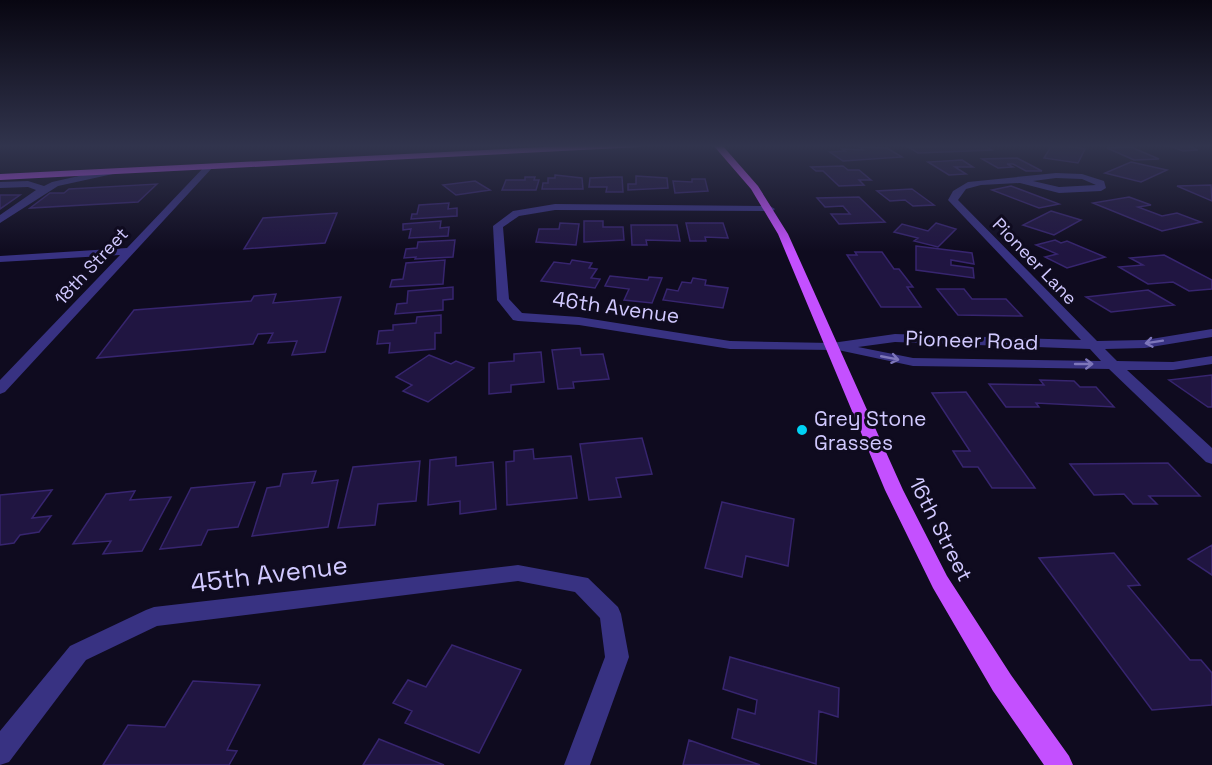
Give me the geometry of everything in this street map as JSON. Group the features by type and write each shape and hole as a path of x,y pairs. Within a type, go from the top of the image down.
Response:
{"main road":[{"name":"16th Street","path":"749,181 770,209 815,304 894,490 940,582 1002,684 1060,765"}],"street":[{"path":"0,220 41,191 67,181"},
{"name":"18th Street","path":"0,389 194,181"},
{"name":"Pioneer Lane","path":"996,181 986,181 960,189 954,195 954,200 1096,345"},
{"name":"Pioneer Lane","path":"1023,181 1059,190 1101,188 1101,183 1096,181"},
{"path":"0,185 33,184 39,186 41,191"},
{"name":"46th Avenue","path":"730,345 579,321 518,316 503,300 498,226 516,213 555,207 770,209"},
{"path":"0,259 129,251"},
{"name":"Pioneer Road","path":"730,345 832,347 895,338 1096,345 1145,344 1212,333"},
{"path":"1096,345 1112,364 1212,458"},
{"name":"Pioneer Road","path":"832,347 913,362 1173,366 1212,360"},
{"name":"45th Avenue","path":"0,753 29,712 78,653 154,616 518,573 581,584 610,614 617,657 577,765"}],"building":[{"path":"475,181 490,190 456,195 443,185"},
{"path":"506,181 539,181 536,190 502,190"},
{"path":"548,181 582,181 583,189 542,189 543,183 548,183"},
{"path":"590,181 622,181 623,192 606,192 607,187 589,187"},
{"path":"636,181 667,181 668,188 628,190 628,184 636,184"},
{"path":"673,181 705,181 708,191 675,193"},
{"path":"833,181 860,181 864,185 839,186"},
{"path":"157,184 138,202 30,208 50,193 64,193 69,189"},
{"path":"1211,185 1212,201 1177,186"},
{"path":"1011,186 1059,204 1039,208 992,190"},
{"path":"912,189 934,205 913,206 905,200 890,201 877,191"},
{"path":"0,195 20,195 0,209"},
{"path":"859,197 885,222 839,224 831,214 850,214 843,206 825,207 817,198"},
{"path":"1129,197 1151,205 1138,207 1162,216 1177,213 1201,222 1162,231 1093,203"},
{"path":"449,203 448,209 457,208 457,216 411,219 412,214 417,214 419,205"},
{"path":"1051,211 1081,220 1054,235 1023,225"},
{"path":"337,213 325,243 244,249 263,218"},
{"path":"441,221 440,228 449,227 448,236 409,238 411,229 403,230 403,224"},
{"path":"584,221 603,221 603,227 623,227 624,240 584,242"},
{"path":"560,223 579,224 576,245 536,242 539,229 559,229"},
{"path":"686,223 723,223 728,238 705,237 706,241 690,241"},
{"path":"936,223 956,229 938,247 914,241 918,238 894,232 902,224 928,231"},
{"path":"631,225 677,225 680,241 646,240 647,245 632,245"},
{"path":"455,240 453,257 404,258 406,249 417,248 418,242"},
{"path":"1055,240 1061,243 1067,241 1105,257 1067,268 1045,257 1057,254 1036,245"},
{"path":"916,246 972,253 974,264 951,260 951,265 973,268 974,278 916,270"},
{"path":"855,252 882,252 894,269 899,269 913,287 907,287 921,307 881,307 847,255 857,255"},
{"path":"1164,255 1212,280 1212,289 1189,291 1173,282 1148,284 1119,267 1143,265 1130,258"},
{"path":"445,260 443,284 390,287 392,280 403,279 406,263"},
{"path":"572,260 592,263 589,268 597,269 591,278 600,279 595,288 541,281 554,262 570,264"},
{"path":"610,276 648,280 649,277 662,278 652,303 624,300 629,289 605,286"},
{"path":"693,278 706,280 705,285 728,288 723,308 663,300 667,289 678,291 682,282 691,283"},
{"path":"453,287 453,299 443,300 443,310 395,314 397,304 407,303 408,291"},
{"path":"937,289 964,289 972,299 1006,299 1022,316 958,315"},
{"path":"1148,290 1174,305 1111,312 1086,297"},
{"path":"276,294 273,303 341,297 325,352 292,355 297,341 268,343 273,333 258,334 253,344 97,358 134,310 251,301 254,296"},
{"path":"441,315 441,333 435,333 435,349 389,353 390,343 377,344 379,331 393,330 393,325 416,323 417,317"},
{"path":"580,348 581,355 603,354 609,379 573,382 574,388 558,389 552,350"},
{"path":"541,352 544,382 511,385 511,392 489,394 489,363 514,361 514,354"},
{"path":"429,355 451,364 456,361 474,368 428,402 403,391 412,385 396,377"},
{"path":"1212,375 1212,407 1208,407 1169,380"},
{"path":"1040,380 1074,381 1080,387 1096,387 1114,407 1036,403 1039,407 1006,407 989,384 1044,385"},
{"path":"966,392 1035,488 992,488 978,467 963,467 953,451 970,451 932,393"},
{"path":"642,438 652,474 616,478 621,497 589,500 580,444"},
{"path":"533,449 534,459 571,456 577,498 507,505 506,462 514,461 514,451"},
{"path":"456,457 456,466 493,462 496,509 460,514 460,501 428,505 430,460"},
{"path":"420,461 416,501 378,504 375,525 338,528 353,467"},
{"path":"1168,463 1200,496 1149,496 1157,504 1133,504 1124,494 1094,495 1070,464"},
{"path":"316,471 312,483 338,480 328,527 252,536 267,488 280,486 283,474"},
{"path":"255,482 238,527 208,530 201,545 160,549 191,488"},
{"path":"52,490 32,518 51,516 39,532 20,535 14,543 0,545 0,495"},
{"path":"135,491 130,500 171,497 142,551 103,554 111,541 73,544 106,494"},
{"path":"722,502 794,519 788,566 746,556 742,577 705,568"},
{"path":"1212,545 1212,575 1188,559"},
{"path":"1114,553 1140,585 1128,586 1190,660 1201,660 1212,673 1212,705 1152,710 1039,558"},
{"path":"452,645 521,670 479,753 405,723 412,711 393,703 408,680 426,687"},
{"path":"730,657 839,688 838,717 819,711 816,764 732,738 738,709 755,714 757,700 723,689"},
{"path":"193,681 260,685 227,750 237,751 229,765 103,765 128,725 165,727"},
{"path":"379,739 444,765 363,765"},
{"path":"689,740 760,765 683,765"}],"place":[{"name":"Grey Stone Grasses","path":"802,430"}]}
